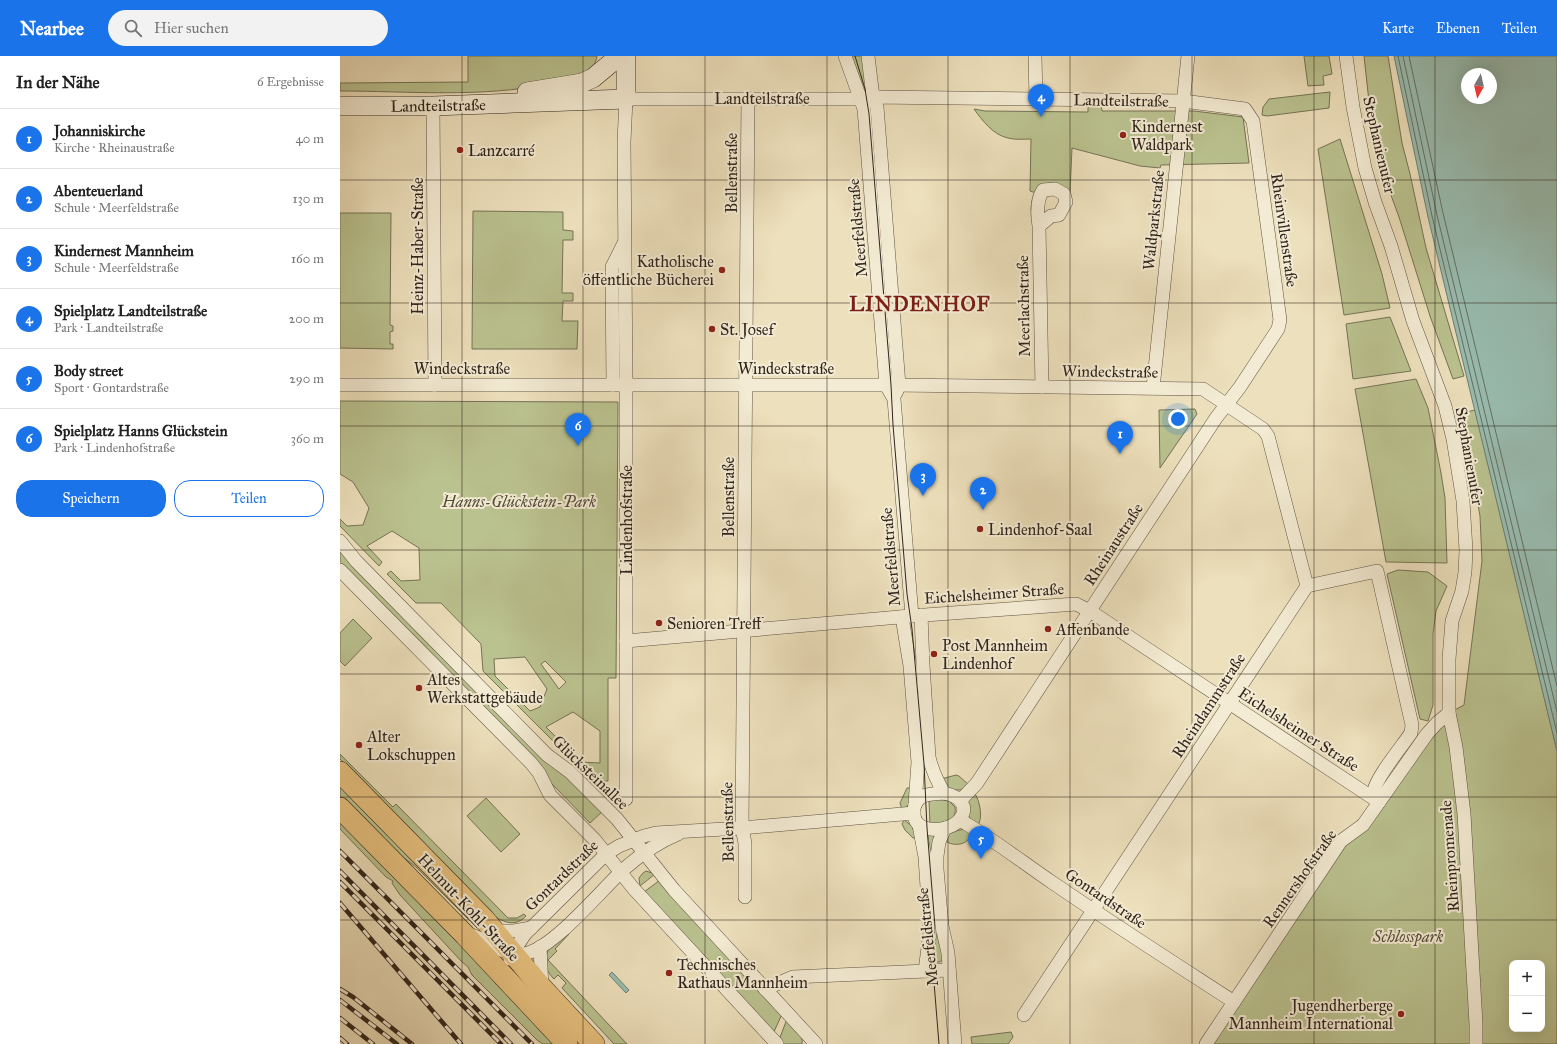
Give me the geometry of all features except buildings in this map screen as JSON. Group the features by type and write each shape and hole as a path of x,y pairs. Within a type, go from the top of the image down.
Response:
{"main road":[{"name":"Helmut-Kohl-Straße","path":"340,772 496,931 513,954 542,988 594,1044"},
{"name":"Helmut-Kohl-Straße","path":"340,808 465,935 567,1044"}],"street":[{"name":"Meerfeldstraße","path":"845,56 864,109 893,385"},
{"name":"Meerfeldstraße","path":"868,56 873,97 877,107 893,385 912,616 910,666 918,762 916,815 925,857 930,932 925,971"},
{"path":"1035,56 1036,99"},
{"name":"Waldparkstraße","path":"1153,388 1188,56"},
{"name":"Stephanienufer","path":"1346,56 1358,138 1369,184 1391,246 1412,322 1444,406 1453,439 1463,501 1466,550 1465,572 1462,590 1452,621 1449,659 1449,713"},
{"name":"Landteilstraße","path":"340,95 483,95 526,93 582,83 593,78 616,58"},
{"path":"616,58 620,99"},
{"name":"Landteilstraße","path":"340,106 433,106 620,99 873,97 1183,101"},
{"name":"Bellenstraße","path":"745,897 745,843 742,828 748,98"},
{"name":"Lindenhofstraße","path":"620,99 624,142 625,241 626,799"},
{"name":"Rheinvillenstraße","path":"1183,101 1245,109 1253,121 1280,324 1227,404"},
{"name":"Heinz-Haber-Straße","path":"433,106 434,385"},
{"name":"Meerlachstraße","path":"1039,226 1042,386"},
{"name":"Lindenhofstraße","path":"612,385 612,267 625,241"},
{"name":"Windeckstraße","path":"340,385 893,385 1203,389 1227,404"},
{"path":"1227,404 1263,429 1268,436 1307,586 1377,571 1412,725 1411,733 1381,776 1374,790 1374,794 1379,802 1426,734 1436,723 1449,713"},
{"name":"Rheinaustraße","path":"960,801 977,783 1227,404"},
{"name":"Glücksteinallee","path":"340,541 356,561 547,755 570,772 609,810 674,890 765,989 811,1042"},
{"path":"340,570 531,763 539,773 550,795 606,854 633,888 777,1044"},
{"name":"Rheindammstraße","path":"1024,1015 1307,586"},
{"name":"Eichelsheimer Straße","path":"626,641 912,616 1076,604 1090,611 1379,802"},
{"name":"Meerfeldstraße","path":"912,616 923,665 929,757 936,780 944,793"},
{"name":"Rheinpromenade","path":"1449,713 1456,747 1464,814 1475,1000 1476,1044"},
{"path":"944,793 953,795 960,801 963,808 960,820 954,826 945,828 926,828 916,815 920,798 927,794 944,793"},
{"name":"Rennershofstraße","path":"1206,1044 1341,841 1363,825 1379,802"},
{"name":"Gontardstraße","path":"505,978 513,954 522,938 531,928 606,854 632,840 652,834 686,831 916,815"},
{"name":"Gontardstraße","path":"960,820 995,841 1012,856 1234,1002"},
{"name":"Meerfeldstraße","path":"945,828 939,842 937,856 942,926 948,953 956,1044"},
{"name":"Gontardstraße","path":"513,954 524,954 540,948 554,938 620,872 658,844 686,831"},
{"path":"496,931 514,932 531,928"},
{"path":"465,935 478,938 495,948 513,954"},
{"path":"540,948 542,988"},
{"path":"765,989 793,977 949,970"}],"green space":[{"path":"468,56 597,56 595,63 591,68 579,76 558,82 523,88 497,91 444,93 340,91 340,83 468,82"},
{"path":"845,56 868,56 873,97 860,98"},
{"path":"1304,56 1329,56 1332,74 1323,76 1324,85 1308,86"},
{"path":"1364,56 1388,56 1402,143 1426,248 1464,376 1453,379 1430,316 1399,217 1385,179 1371,120"},
{"path":"1330,92 1329,108 1267,116 1262,115 1263,107 1269,99"},
{"path":"1088,104 1101,105 1102,111 1194,111 1243,117 1249,163 1161,165 1160,168 1140,166 1072,148 1070,193 1036,193 1030,191 1031,139 1011,139 997,134 988,126 974,109 985,111 1088,112"},
{"path":"1340,139 1382,274 1390,308 1344,315 1318,149"},
{"path":"473,211 563,212 563,230 573,231 573,240 563,240 562,293 573,293 573,301 563,301 562,321 578,321 577,349 472,349"},
{"path":"340,213 391,213 390,325 393,326 393,331 390,332 390,344 393,344 393,349 340,348"},
{"path":"1390,317 1411,371 1353,379 1346,324"},
{"path":"1416,379 1428,408 1441,473 1445,498 1447,563 1386,562 1355,389"},
{"name":"Hanns-Glückstein-Park","path":"340,401 618,402 616,678 608,678 608,781 592,781 577,765 580,762 600,763 600,731 573,712 546,727 561,742 557,745 516,704 520,701 530,711 540,707 547,689 525,657 494,659 495,676 511,692 508,696 483,671 481,644 441,603 416,603 387,574 391,571 401,581 420,580 419,548 392,531 367,546 382,562 379,566 340,526 340,519 347,526 363,525 369,508 353,482 340,474","holes":["545,661 566,682 559,689 541,664"]},
{"path":"1195,409 1197,414 1160,468 1159,410"},
{"name":"Schlosspark","path":"1475,410 1557,751 1557,1044 1206,1044 1341,841 1449,713 1464,705 1482,561 1480,516 1462,413"},
{"path":"340,548 604,810 590,823 340,566"},
{"path":"1398,570 1428,572 1447,586 1436,611 1433,634 1433,705 1428,721 1420,719 1387,574"},
{"path":"353,619 372,638 345,666 340,661 340,633"},
{"path":"340,754 393,807 396,804 508,918 517,918 524,914 526,916 518,922 510,923 493,915 340,759"},
{"path":"956,775 969,785 961,790 952,789 945,786 941,779"},
{"path":"340,784 480,926 477,928 416,867 392,849 340,796"},
{"path":"907,788 912,788 909,804 907,807 902,809 900,803"},
{"path":"975,794 980,810 980,822 978,825 968,815 968,801"},
{"path":"486,798 520,834 501,852 467,816"},
{"path":"936,799 949,801 955,807 954,817 948,822 930,824 929,801"},
{"path":"904,820 912,826 916,838 913,838 905,830 902,824"},
{"path":"340,821 462,944 554,1044 543,1044 537,1040 472,975 468,967 400,895 392,883 393,881 386,877 340,829"},
{"path":"965,829 971,833 968,840 962,844 951,844 947,842 948,834"},
{"path":"923,834 938,834 943,959 940,962 931,962"},
{"path":"646,871 655,874 640,886 639,878"},
{"path":"660,880 782,1014 773,1034 644,892"},
{"path":"569,934 555,949 557,951 548,960 627,1044 614,1044 562,988 566,983 558,975 554,979 550,975 545,962 549,948 564,935"},
{"path":"787,1019 800,1034 802,1044 783,1044 779,1040"},
{"path":"1011,1032 1013,1037 1008,1044 972,1044 971,1037"}],"water":[{"path":"1394,56 1557,56 1557,751 1428,217"},
{"path":"612,972 629,990 626,993 609,975"}],"tram line":[{"path":"855,56 865,89 869,114 907,594 912,629 924,764 927,828 935,927 933,970 939,1044"}],"railway":[{"path":"340,851 532,1044"},
{"path":"340,871 511,1044"},
{"path":"340,882 501,1044"},
{"path":"340,903 461,1044"},
{"path":"340,989 353,997 412,1044"},
{"path":"340,1000 397,1044"},
{"path":"340,1018 373,1044"},
{"path":"340,1038 347,1044"}],"place":[{"name":"Spielplatz Landteilstraße","path":"1041,117"},
{"name":"Kindernest Waldpark","path":"1123,135"},
{"name":"Lanzcarré","path":"460,150"},
{"name":"Katholische öffentliche Bücherei","path":"722,270"},
{"name":"St. Josef","path":"712,329"},
{"name":"Spielplatz Hanns Glückstein","path":"578,446"},
{"name":"Johanniskirche","path":"1120,454"},
{"name":"Kindernest Mannheim","path":"923,496"},
{"name":"Abenteuerland","path":"983,510"},
{"name":"Lindenhof-Saal","path":"980,529"},
{"name":"Senioren Treff","path":"659,623"},
{"name":"Affenbande","path":"1048,629"},
{"name":"Post Mannheim Lindenhof","path":"934,654"},
{"name":"Altes Werkstattgebäude","path":"419,688"},
{"name":"Alter Lokschuppen","path":"359,745"},
{"name":"Body street","path":"981,859"},
{"name":"Technisches Rathaus Mannheim","path":"669,973"},
{"name":"Jugendherberge Mannheim International","path":"1401,1014"}],"district":[{"name":"LINDENHOF","path":"920,304"}]}
